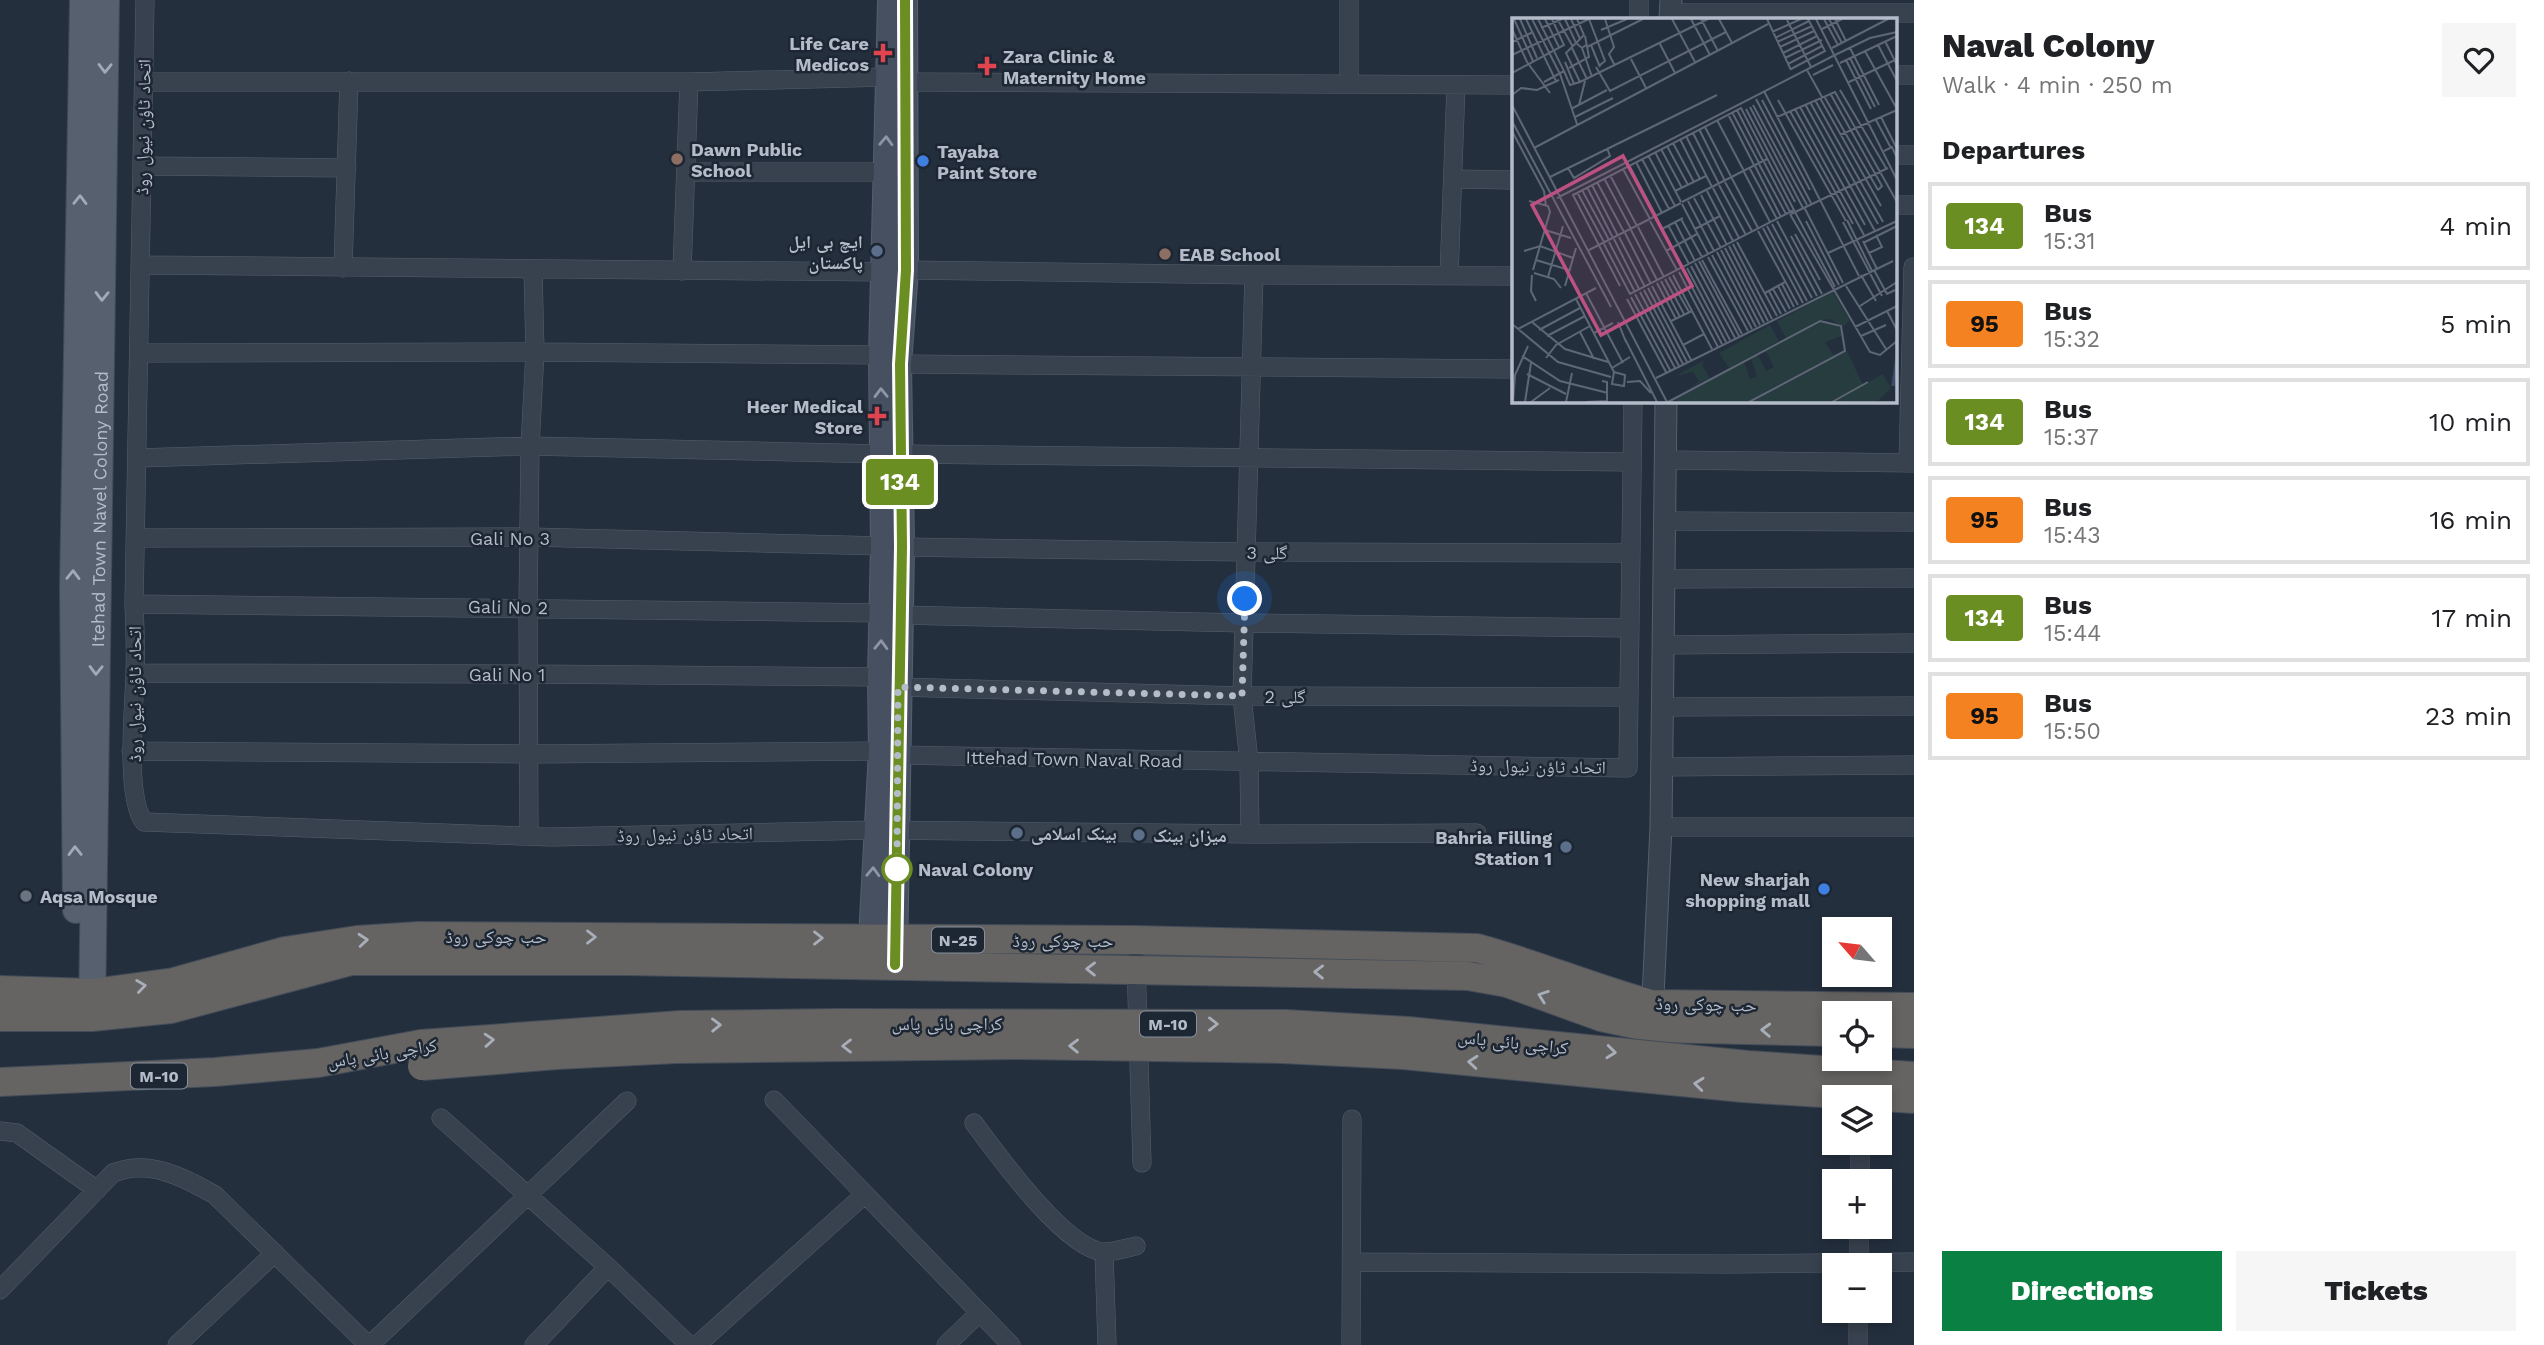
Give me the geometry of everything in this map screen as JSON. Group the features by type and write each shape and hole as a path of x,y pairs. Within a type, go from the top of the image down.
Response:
{"highway":[{"name":"حب چوکی روڈ","path":"883,952 1136,940 1477,948 1514,958 1611,993 1651,1016 1914,1007"},
{"path":"0,990 83,1005 171,1009 351,961 883,952 1136,970 1468,975 1507,983 1601,1017 1651,1016 1822,1031"},
{"path":"0,1017 83,1005"},
{"name":"کراچی بائی پاس","path":"0,1082 202,1073 421,1055 680,1025 1286,1024 1408,1031 1748,1065 1914,1076"},
{"path":"1892,1033 1914,1034"},
{"name":"کراچی بائی پاس","path":"421,1055 556,1055 676,1049 1018,1045 1282,1049 1403,1055 1743,1088 1914,1099"}],"main road":[{"name":"Itehad Town Navel Colony Road","path":"83,0 73,588 83,1005"},
{"name":"Itehad Town Navel Colony Road","path":"83,1005 106,0"},
{"path":"883,952 893,546 890,360 895,271 898,79 890,0"},
{"path":"895,271 885,172 898,79 905,0"}],"street":[{"name":"اتحاد ٹاؤن نیول روڈ","path":"145,0 135,673 131,751 138,811 144,822 529,836 887,830 1250,834 1477,833"},
{"path":"1349,0 1349,84"},
{"path":"1639,0 1639,18"},
{"path":"1670,11 1914,13"},
{"path":"1896,75 1914,75"},
{"path":"144,82 689,82 898,79 1512,85"},
{"path":"344,268 349,81"},
{"path":"682,271 689,82"},
{"path":"1449,276 1456,85"},
{"path":"1896,155 1914,155"},
{"path":"142,166 347,168"},
{"path":"686,172 885,172"},
{"path":"1453,179 1512,180"},
{"path":"1896,205 1914,205"},
{"path":"141,265 533,271 1512,276"},
{"path":"1667,460 1911,463 1906,390 1907,327 1914,267 1896,267"},
{"path":"529,836 528,607 530,446 535,352 533,271"},
{"path":"1250,834 1249,762 1242,696 1254,275"},
{"path":"139,353 535,352 1251,368 1512,369"},
{"name":"اتحاد ٹاؤن نیول روڈ","path":"1249,762 1628,768 1633,402"},
{"path":"1651,1016 1661,827 1666,402"},
{"path":"137,458 530,446 891,454 1632,462"},
{"path":"1666,521 1914,522"},
{"name":"Gali No 3","path":"135,538 530,537 893,546"},
{"name":"گلی 3","path":"893,546 1246,552 1631,552"},
{"path":"1665,579 1914,578"},
{"name":"Gali No 2","path":"134,604 528,607 890,614"},
{"path":"890,614 1244,623 1630,628"},
{"path":"1664,645 1914,643"},
{"name":"Gali No 1","path":"135,673 530,674 889,682"},
{"name":"گلی 2","path":"889,682 1242,696 1629,697"},
{"path":"1663,707 1914,706"},
{"name":"Ittehad Town Naval Road","path":"131,751 889,753 1249,762"},
{"path":"1662,768 1914,765"},
{"path":"1661,827 1914,827"},
{"path":"1136,940 1142,1163"},
{"path":"774,1100 1011,1345"},
{"path":"0,1290 113,1173 136,1168 176,1176 215,1195 369,1345 530,1196 627,1101"},
{"path":"441,1118 608,1267 689,1345"},
{"path":"1351,1345 1352,1119"},
{"path":"974,1123 1016,1178 1072,1237 1104,1252 1136,1246"},
{"path":"0,1131 17,1133 97,1190"},
{"path":"697,1345 864,1195"},
{"path":"177,1345 275,1252"},
{"path":"1104,1252 1107,1345"},
{"path":"1353,1262 1822,1264"},
{"path":"1892,1263 1914,1262"},
{"path":"534,1345 608,1267"},
{"path":"946,1345 979,1313"},
{"path":"1858,1323 1858,1345"}],"bus line":[{"name":"134","path":"895,965 902,547 900,364 906,270 905,0"}],"place":[{"name":"Life Care Medicos","path":"883,53"},
{"name":"Zara Clinic & Maternity Home","path":"987,66"},
{"name":"Dawn Public School","path":"677,159"},
{"name":"Tayaba Paint Store","path":"923,161"},
{"name":"ایچ بی ایل پاکستان","path":"877,251"},
{"name":"EAB School","path":"1165,254"},
{"name":"Heer Medical Store","path":"877,416"},
{"name":"بینک اسلامی","path":"1017,833"},
{"name":"میزان بینک","path":"1139,835"},
{"name":"Bahria Filling Station 1","path":"1566,847"},
{"name":"Naval Colony","path":"897,869"},
{"name":"New sharjah shopping mall","path":"1824,889"},
{"name":"Aqsa Mosque","path":"26,896"}],"route":[{"path":"897,869 898,687 1242,696 1245,599"}]}
